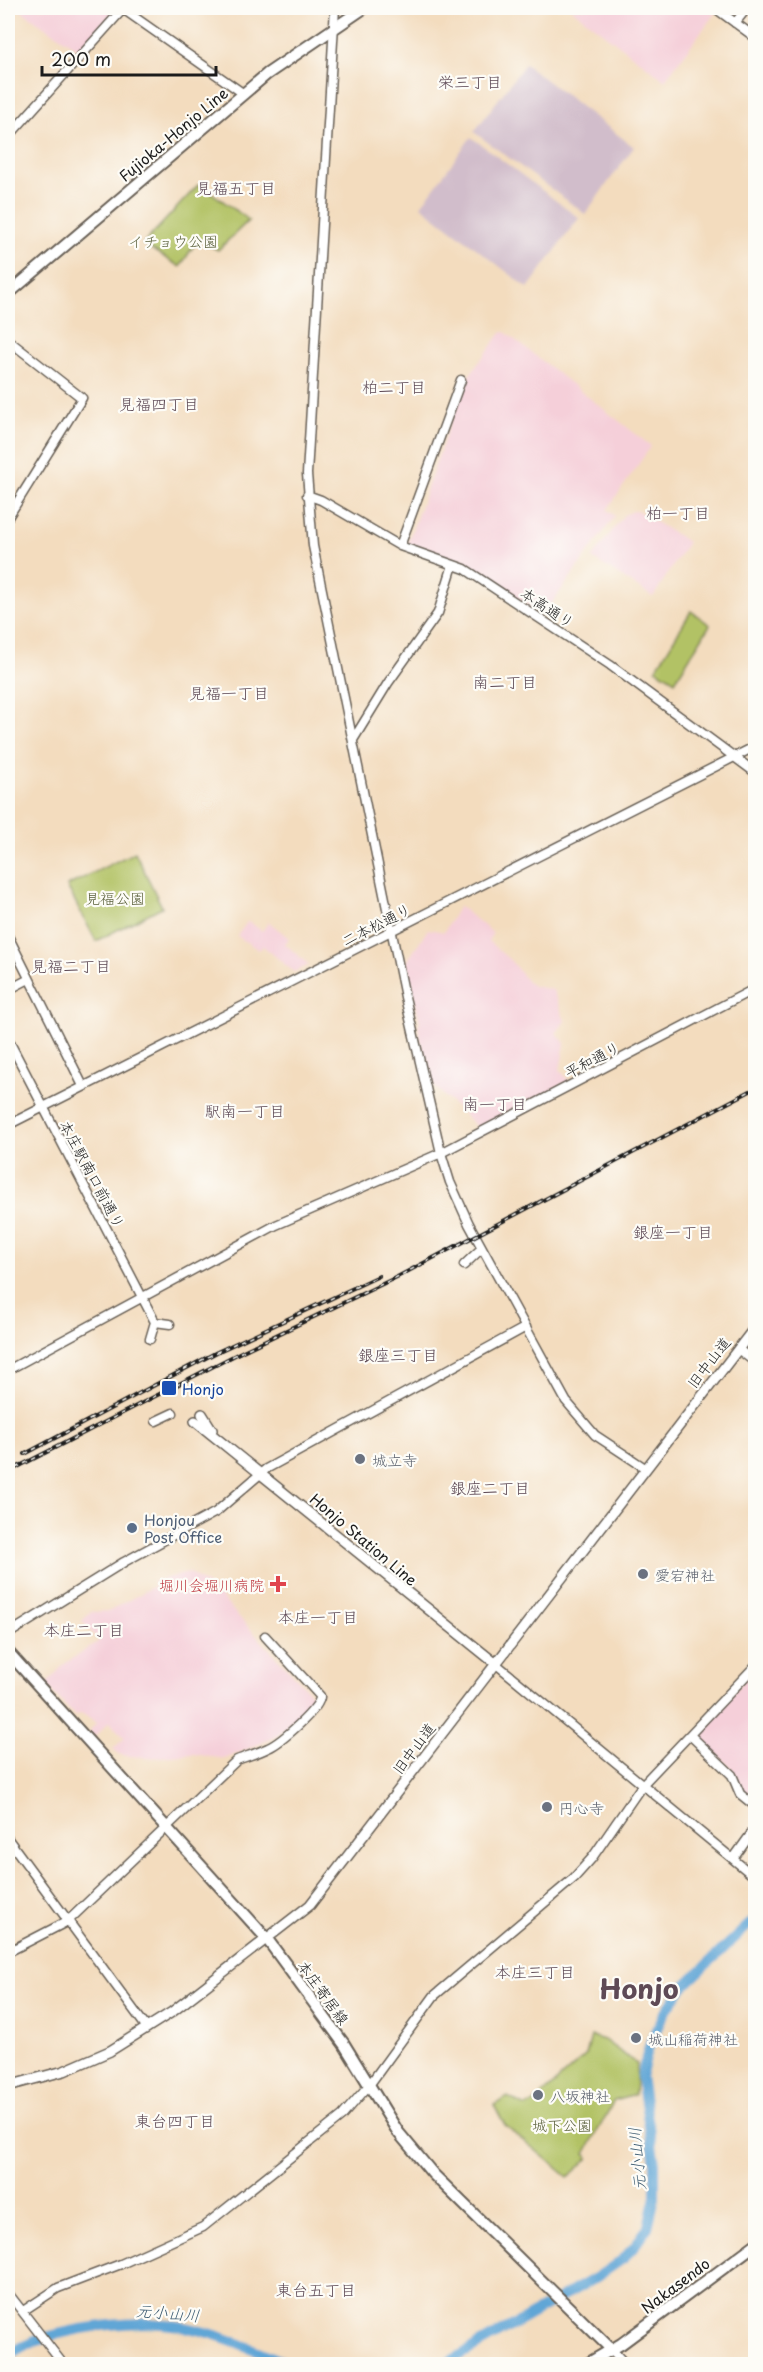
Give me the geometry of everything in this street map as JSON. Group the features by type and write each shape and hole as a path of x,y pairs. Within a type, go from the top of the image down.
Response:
{"main road":[{"name":"Fujioka-Honjo Line","path":"8,294 244,94 334,26 364,8"},
{"name":"旧中山道","path":"8,2086 91,2061 147,2028 267,1939 301,1912 324,1889 756,1326"},
{"name":"Honjo Station Line","path":"198,1418 261,1474 495,1664"},
{"name":"本庄寄居線","path":"8,1652 267,1939 314,2001 370,2084 398,2132 427,2167 612,2350"},
{"name":"Nakasendo","path":"587,2364 612,2350 756,2244"}],"street":[{"path":"335,8 307,495 313,546 392,932 441,1153 450,1182 482,1248 566,1401 586,1426 645,1468"},
{"path":"716,8 756,38"},
{"path":"735,23 747,8"},
{"path":"8,137 123,9 244,94"},
{"path":"8,340 82,398 8,518"},
{"path":"400,546 461,380"},
{"name":"本高通り","path":"307,495 321,500 400,546 465,569 548,622 756,772"},
{"path":"353,740 388,683 438,613 453,565"},
{"name":"二本松通り","path":"8,1125 756,746"},
{"path":"8,936 83,1086"},
{"path":"8,990 29,978"},
{"name":"平和通り","path":"8,1370 276,1225 441,1153 756,988"},
{"name":"本庄駅南口前通り","path":"8,1039 155,1322"},
{"path":"482,1248 464,1265 487,1257"},
{"path":"150,1339 155,1322 170,1324"},
{"path":"8,1634 124,1562 216,1512 261,1474 364,1414 526,1327"},
{"path":"738,1349 756,1363"},
{"path":"156,1421 173,1413"},
{"path":"8,1952 68,1921 237,1760 270,1748 288,1735 321,1700 321,1696 265,1636"},
{"path":"495,1664 756,1878"},
{"path":"23,2311 58,2288 121,2264 204,2227 342,2116 370,2084 434,1996 573,1878 592,1858 643,1784 756,1665"},
{"path":"690,1735 732,1775 740,1794 756,1807"},
{"path":"733,1859 756,1827"},
{"path":"8,1839 147,2028"},
{"path":"8,2294 63,2364"},
{"path":"612,2350 625,2364"}],"shaded area":[{"path":"17,8 117,8 81,49 78,49"},
{"path":"570,8 710,8 716,12 665,80"},
{"path":"525,64 634,147 585,214 474,132"},
{"path":"471,137 579,218 528,288 421,206"},
{"path":"505,332 651,446 607,510 615,516 543,615 466,566 407,545 465,381 501,333"},
{"path":"636,510 688,542 653,597 592,558 624,515"},
{"path":"459,906 493,933 488,941 511,961 526,980 533,986 553,990 565,1021 556,1033 565,1043 560,1070 569,1081 478,1128 428,1080 418,1026 420,1022 406,963 428,929 444,932"},
{"path":"248,921 262,931 269,922 289,938 285,944 309,965 294,972 263,946 259,950 237,936"},
{"path":"189,1573 213,1589 314,1697 314,1700 277,1736 225,1759 194,1754 148,1758 121,1755 113,1749 125,1738 109,1722 94,1737 89,1731 97,1723 81,1713 75,1716 46,1685 63,1665 99,1641 82,1621 91,1612 110,1611 154,1586 153,1581"},
{"path":"755,1668 755,1801 746,1793 730,1767 695,1735"}],"green space":[{"name":"イチョウ公園","path":"198,185 249,220 218,250 198,239 180,267 143,244"},
{"path":"691,611 710,625 675,681 656,669"},
{"name":"見福公園","path":"135,852 162,907 96,941 67,886"},
{"name":"城下公園","path":"591,2036 604,2040 637,2064 635,2095 614,2101 585,2154 589,2158 568,2177 505,2125 494,2105 508,2097 526,2107 533,2103 586,2055"}],"waterway":[{"name":"元小山川","path":"445,2364 597,2277 623,2259 648,2227 655,2197 655,2163 641,2077 650,2043 664,2014 682,1988 756,1918"},
{"name":"元小山川","path":"8,2356 33,2342 62,2333 140,2323 165,2324 211,2334 289,2364"}],"railway":[{"path":"8,1472 243,1351 399,1276 756,1088"},
{"path":"25,1454 217,1352 379,1276"}],"place":[{"name":"Honjo","path":"169,1388"},
{"name":"城立寺","path":"360,1459"},
{"name":"Honjou Post Office","path":"132,1528"},
{"name":"愛宕神社","path":"643,1574"},
{"name":"堀川会堀川病院","path":"278,1584"},
{"name":"円心寺","path":"547,1807"},
{"name":"城山稲荷神社","path":"636,2038"},
{"name":"八坂神社","path":"538,2095"}],"district":[{"name":"栄三丁目","path":"470,81"},
{"name":"見福五丁目","path":"236,187"},
{"name":"柏二丁目","path":"394,386"},
{"name":"見福四丁目","path":"159,403"},
{"name":"柏一丁目","path":"678,512"},
{"name":"南二丁目","path":"505,681"},
{"name":"見福一丁目","path":"229,692"},
{"name":"見福二丁目","path":"71,965"},
{"name":"南一丁目","path":"495,1103"},
{"name":"駅南一丁目","path":"245,1110"},
{"name":"銀座一丁目","path":"673,1231"},
{"name":"銀座三丁目","path":"398,1354"},
{"name":"銀座二丁目","path":"490,1487"},
{"name":"本庄一丁目","path":"318,1616"},
{"name":"本庄二丁目","path":"84,1629"},
{"name":"本庄三丁目","path":"535,1971"},
{"name":"Honjo","path":"639,1987"},
{"name":"東台四丁目","path":"175,2120"},
{"name":"東台五丁目","path":"316,2289"}]}
